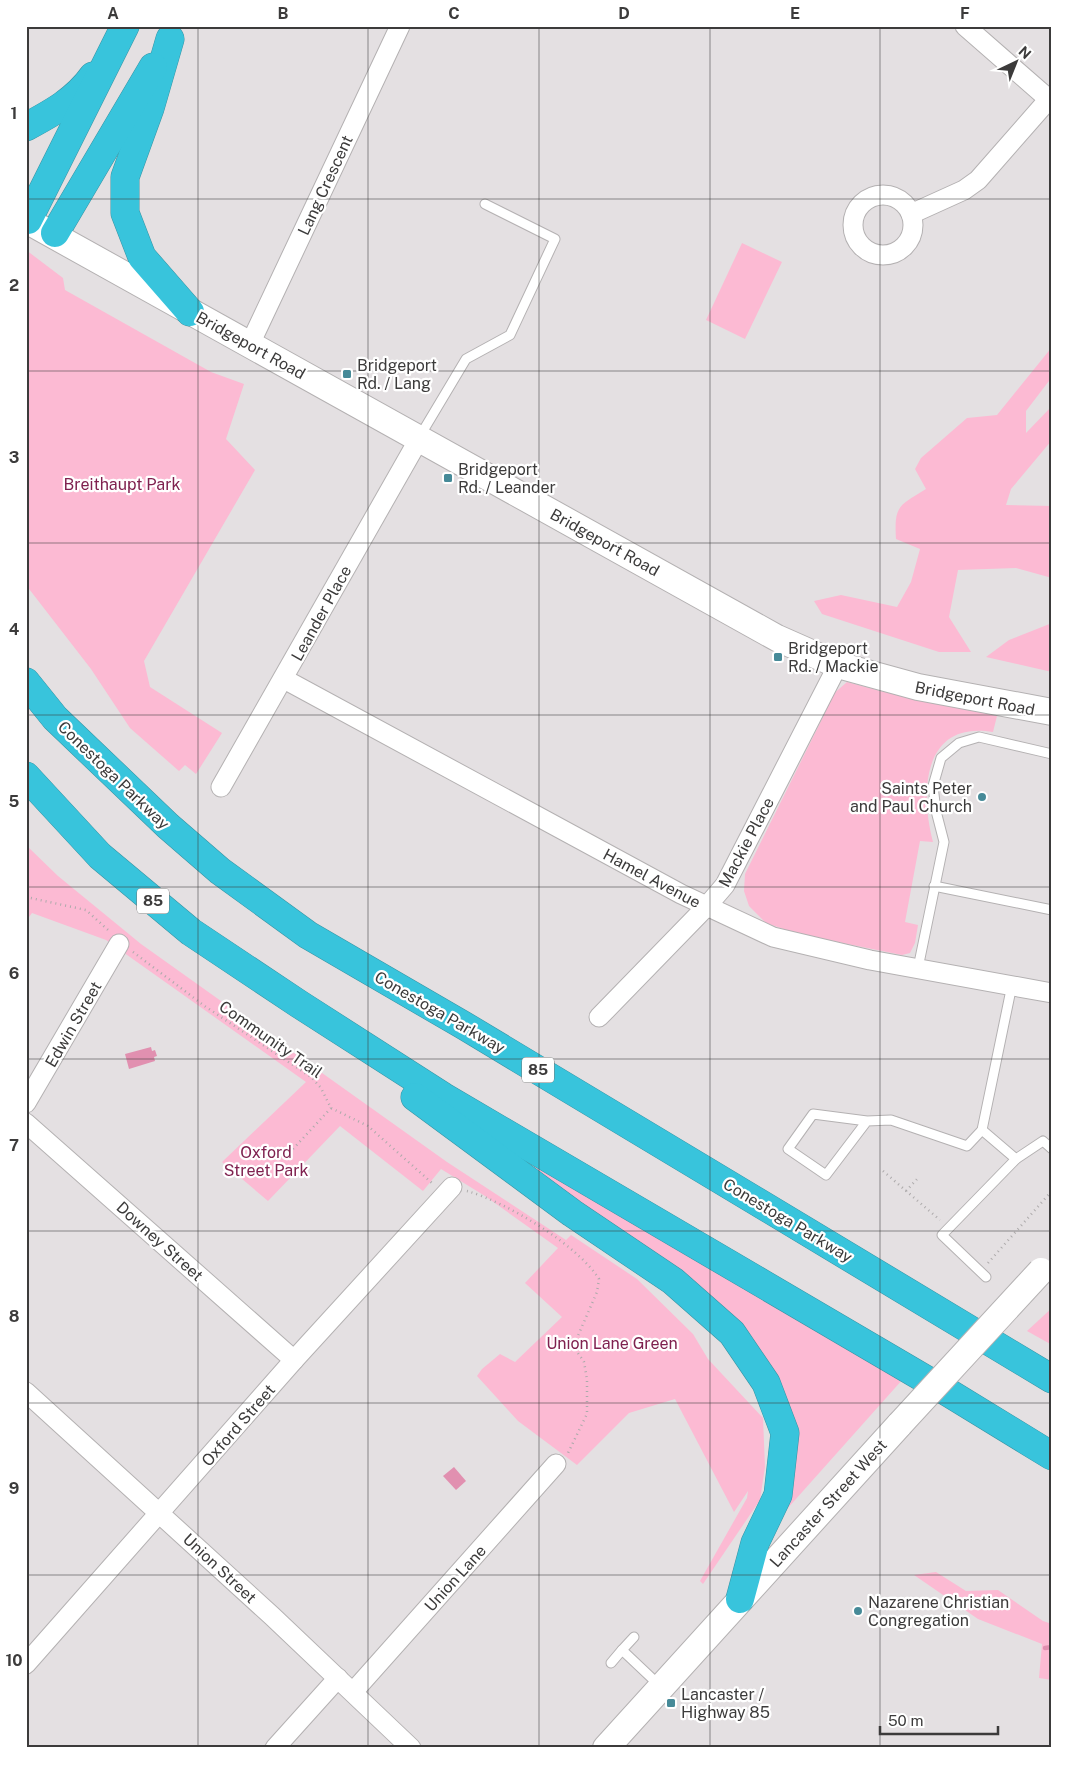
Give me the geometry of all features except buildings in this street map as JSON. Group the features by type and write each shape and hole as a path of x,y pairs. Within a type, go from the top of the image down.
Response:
{"highway":[{"path":"54,233 72,206 104,146 171,33"},
{"path":"171,33 150,108 125,178 125,212 142,258 190,312"},
{"path":"26,127 59,109 84,90 122,35"},
{"path":"27,220 122,35"},
{"name":"Conestoga Parkway","path":"26,682 55,718 168,826 220,871 308,935 831,1245 1052,1379"},
{"name":"85","path":"26,776 100,856 183,926 299,1004 444,1096 949,1393 1052,1456"},
{"path":"299,1004 352,1052 572,1213 673,1281 732,1333 766,1383 785,1433 778,1495 755,1544 740,1599"},
{"path":"831,1245 912,1285 1052,1363"}],"main road":[{"name":"Bridgeport Road","path":"27,220 54,233 190,312 777,638 838,665 918,688 1052,712"},
{"name":"Lancaster Street West","path":"606,1748 1046,1266"}],"street":[{"name":"Lang Crescent","path":"250,344 400,26"},
{"path":"911,214 964,190 978,180 1050,100 965,26"},
{"name":"Leander Place","path":"221,787 419,439"},
{"name":"Mackie Place","path":"599,1017 725,885 838,665"},
{"name":"Hamel Avenue","path":"284,679 707,906 773,937 870,960 1012,984 1052,993"},
{"name":"Edwin Street","path":"26,1103 119,944"},
{"name":"Downey Street","path":"26,1122 294,1360"},
{"name":"Oxford Street","path":"26,1664 161,1514 294,1360 452,1187"},
{"name":"Union Street","path":"26,1392 161,1514 411,1748"},
{"name":"Union Lane","path":"353,1692 556,1464"},
{"path":"275,1748 338,1678"}],"lane":[{"path":"419,439 427,422 466,359 510,335 555,239 485,204"},
{"path":"918,968 944,842 936,811 933,786 941,758 958,743 979,737 1052,754"},
{"path":"934,886 1052,910"},
{"path":"868,1121 826,1175 788,1149 813,1114 868,1121 891,1120 967,1146 982,1130 1012,984"},
{"path":"982,1130 1016,1159"},
{"path":"983,1274 942,1235 1016,1159 1043,1141 1052,1149"},
{"path":"611,1663 634,1637"},
{"path":"622,1650 661,1687"}],"path":[{"name":"Community Trail","path":"26,897 86,910 106,927 119,944 138,954 206,1007 310,1077 321,1088 331,1108"},
{"path":"293,1149 331,1108 368,1126 421,1175 434,1184 452,1187 498,1203 524,1217 590,1264 599,1279 597,1292 577,1338 576,1350 584,1362 587,1380 587,1414 566,1458 556,1464"},
{"path":"884,1171 948,1227"},
{"path":"906,1191 919,1177"},
{"path":"983,1274 1050,1193"}],"green space":[{"path":"742,243 782,262 745,339 706,320"},
{"name":"Breithaupt Park","path":"26,250 63,278 65,290 211,372 244,384 226,439 255,470 144,661 150,687 222,733 196,774 185,765 179,771 130,728 91,669 26,585"},
{"path":"1052,347 1052,377 1026,411 1026,433 1052,406 1052,440 1011,489 1006,505 1052,506 1052,578 1016,568 958,570 949,617 971,652 939,652 822,614 814,601 841,595 897,607 911,582 920,549 896,539 896,519 897,513 904,503 926,489 915,469 921,458 967,418 997,415"},
{"path":"1052,623 1052,672 986,657 1009,640"},
{"path":"847,682 884,692 997,716 993,732 970,731 952,737 939,749 932,764 928,782 927,802 933,842 920,841 905,922 918,925 915,943 910,953 902,955 798,934 766,923 749,906 744,891 745,874 824,715 831,696"},
{"path":"26,845 58,876 141,944 447,1162 566,1240 571,1235 637,1279 693,1334 708,1359 763,1418 765,1467 760,1500 703,1584 700,1581 747,1498 748,1491 734,1512 675,1399 629,1413 577,1465 518,1421 477,1376 482,1369 500,1354 515,1362 562,1317 525,1283 558,1248 485,1196 441,1169 423,1191 340,1126 268,1201 222,1162 306,1082 106,940 32,913 26,921"},
{"path":"536,1161 903,1379 787,1509 777,1376 755,1342 733,1319 532,1170"},
{"path":"1052,1308 1052,1345 1027,1331"},
{"path":"936,1572 966,1591 998,1590 1043,1621 1052,1624 1052,1680 1039,1678 1042,1644 978,1619 914,1575"}],"shaded area":[{"path":"151,1047 152,1051 155,1050 157,1056 154,1057 155,1061 129,1069 125,1054"},
{"path":"454,1467 466,1481 456,1490 443,1476"}],"waterway":[{"path":"1045,1648 1052,1647"}],"place":[{"name":"Bridgeport Rd. / Lang","path":"347,374"},
{"name":"Bridgeport Rd. / Leander","path":"448,478"},
{"name":"Bridgeport Rd. / Mackie","path":"778,657"},
{"name":"Saints Peter and Paul Church","path":"982,797"},
{"name":"Nazarene Christian Congregation","path":"858,1611"},
{"name":"Lancaster / Highway 85","path":"671,1703"}],"park label":[{"name":"Oxford Street Park","path":"266,1161"},
{"name":"Union Lane Green","path":"612,1343"}]}
